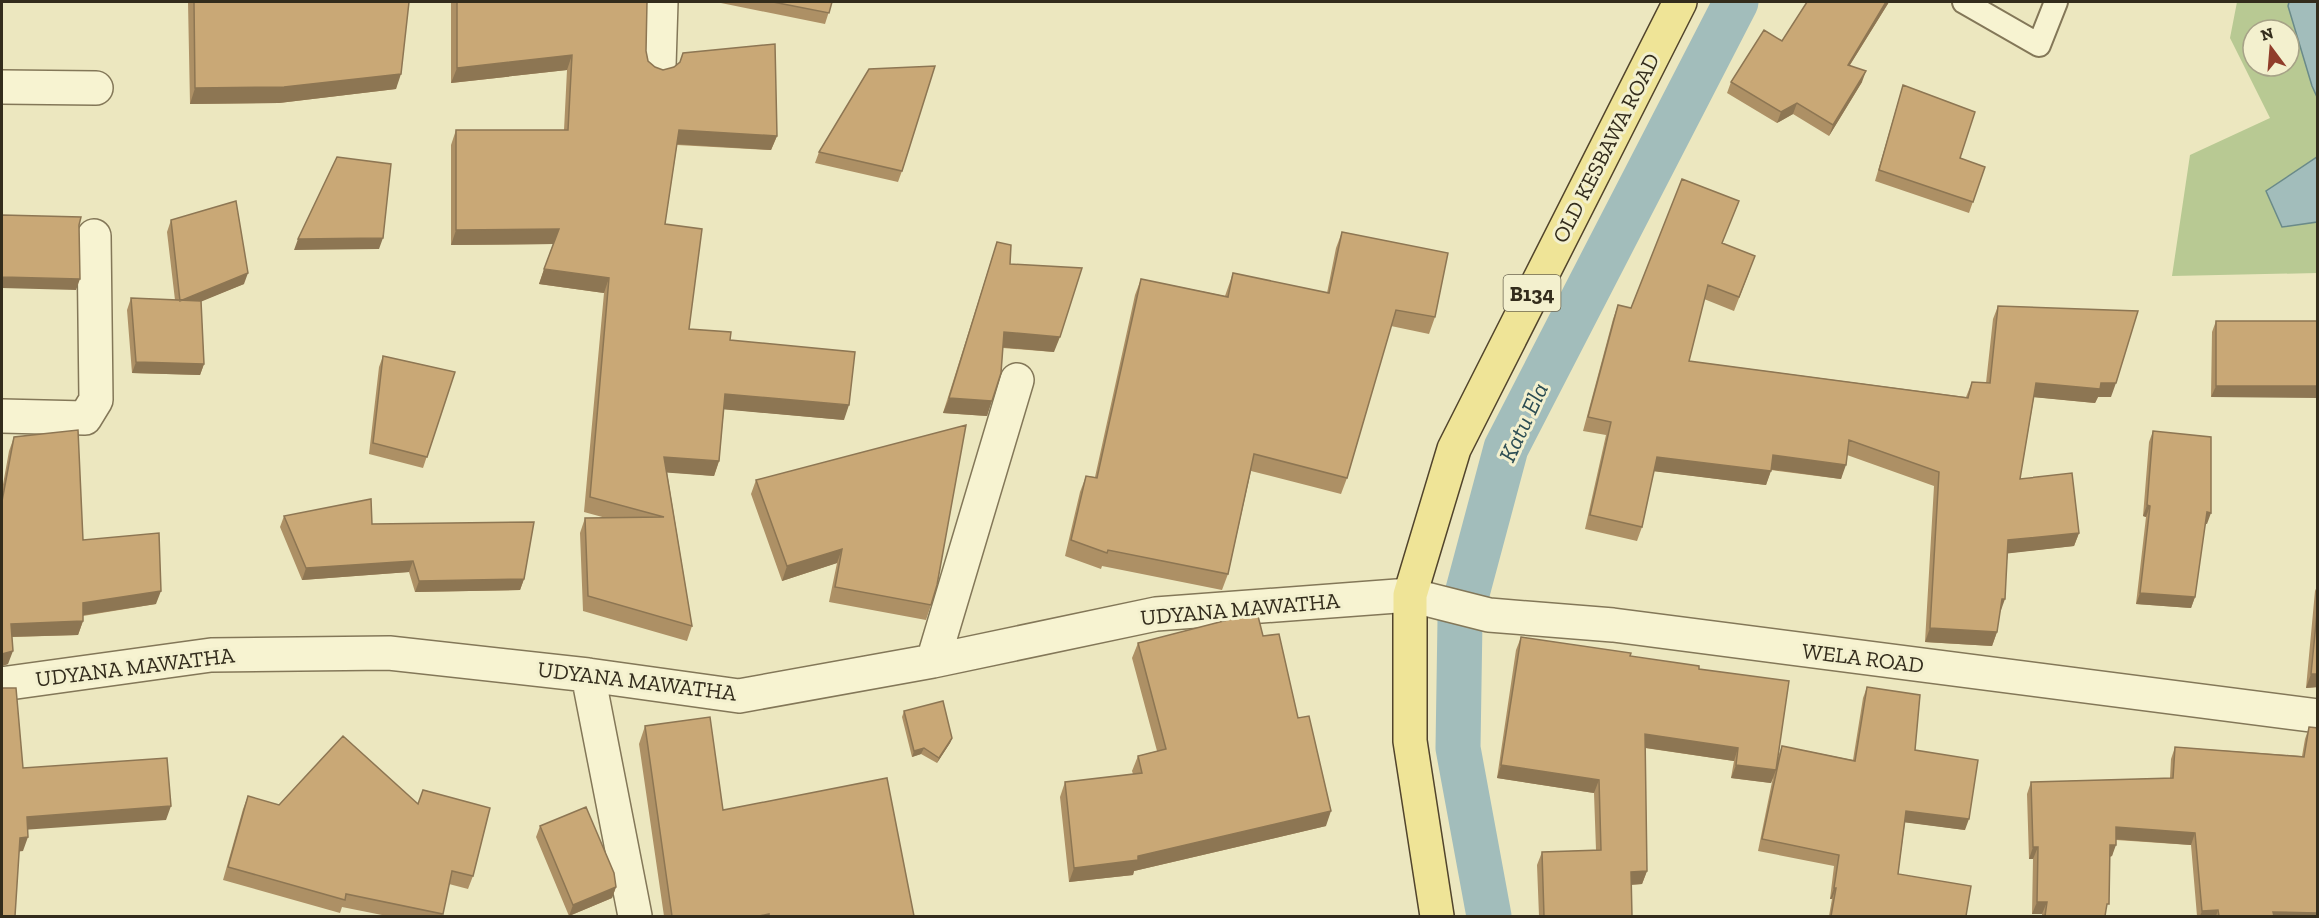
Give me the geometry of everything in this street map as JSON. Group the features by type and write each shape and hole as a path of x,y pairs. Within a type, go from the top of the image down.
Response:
{"main road":[{"name":"OLD KESBAWA ROAD","path":"1437,916 1410,741 1424,599 1454,449 1680,2"}],"street":[{"path":"659,66 661,2"},
{"path":"2,87 96,88"},
{"path":"2,416 85,418 96,400 94,236"},
{"path":"933,661 1017,380"},
{"name":"WELA ROAD","path":"1424,599 1489,615 1613,626 2318,716"},
{"name":"UDYANA MAWATHA","path":"2,684 211,655 389,652 588,675 739,696 933,661 1156,614 1424,599"},
{"path":"588,675 634,916"}],"lane":[{"path":"1964,2 2039,45 2056,2"}],"green space":[{"path":"2237,2 2317,2 2317,273 2172,276 2190,155 2270,118 2250,78 2301,78 2301,18 2241,18 2241,60 2230,38"}],"water":[{"path":"2289,2 2317,2 2317,97 2301,49 2301,18 2292,18"},
{"path":"2317,157 2317,222 2282,227 2266,191"}],"building":[{"path":"194,2 409,2 401,74 284,87 195,88"},
{"path":"457,2 647,2 646,51 648,61 663,70 674,67 680,62 683,53 775,44 777,136 679,130 665,224 702,229 689,329 731,332 730,340 855,352 849,405 725,394 719,461 664,457 692,626 588,596 585,518 664,517 590,497 609,278 544,269 559,229 456,230 456,130 568,130 572,55 457,68"},
{"path":"773,2 832,2 829,13"},
{"path":"1807,2 1886,2 1848,65 1866,71 1833,125 1797,103 1781,112 1731,82 1764,30 1782,41"},
{"path":"935,66 902,171 819,152 869,69"},
{"path":"1903,85 1975,112 1960,158 1985,167 1973,202 1879,170"},
{"path":"337,157 391,164 383,238 298,239"},
{"path":"1682,179 1739,201 1722,243 1755,256 1739,297 1708,285 1689,361 1968,398 1972,382 1990,383 1998,306 2138,311 2116,383 2101,383 2100,389 2036,383 2020,479 2072,473 2079,533 2008,540 2005,599 2002,599 1997,632 1930,628 1939,472 1849,440 1846,465 1773,455 1771,471 1657,457 1642,527 1590,515 1611,422 1588,417 1618,305 1631,308"},
{"path":"236,201 248,273 180,301 171,220"},
{"path":"2,215 81,217 79,225 80,279 2,277"},
{"path":"1342,232 1448,253 1435,317 1396,310 1347,478 1254,454 1228,574 1108,550 1107,553 1071,540 1086,476 1097,478 1141,279 1228,297 1233,273 1329,293"},
{"path":"997,242 1011,245 1010,264 1082,268 1060,337 1004,332 1001,373 992,401 949,398"},
{"path":"131,298 201,301 204,364 136,362"},
{"path":"2216,321 2318,321 2318,386 2216,386"},
{"path":"383,356 455,372 427,457 373,443"},
{"path":"966,425 937,585 931,605 835,587 842,549 787,566 756,480"},
{"path":"78,430 83,540 159,533 161,591 83,603 83,621 11,624 13,651 2,654 2,501 14,437"},
{"path":"2153,431 2211,437 2211,513 2207,512 2195,597 2140,593 2150,506 2147,505"},
{"path":"371,499 372,524 534,522 524,579 419,581 413,561 306,568 284,516"},
{"path":"2318,603 2318,674 2311,674"},
{"path":"1243,616 1258,616 1263,636 1279,634 1298,718 1309,716 1331,811 1138,856 1138,860 1074,868 1065,782 1142,773 1138,756 1166,749 1138,643"},
{"path":"1521,637 1631,653 1630,656 1699,666 1699,669 1789,681 1776,770 1736,765 1738,748 1645,734 1647,871 1631,872 1632,916 1544,916 1542,852 1601,850 1599,780 1501,765"},
{"path":"1867,687 1920,695 1915,750 1978,760 1969,819 1906,811 1898,874 1971,886 1966,916 1831,916 1839,855 1762,839 1782,746 1855,761"},
{"path":"2,688 16,688 23,768 167,758 171,806 27,817 28,837 20,838 15,916 2,916"},
{"path":"943,701 952,738 939,758 924,748 914,751 904,711"},
{"path":"710,717 723,810 887,778 914,916 769,916 769,914 672,916 645,726"},
{"path":"2309,727 2318,728 2318,913 2273,912 2274,916 2219,916 2218,910 2202,911 2195,833 2116,827 2116,845 2110,845 2109,904 2107,904 2105,916 2045,916 2047,902 2037,902 2038,847 2033,847 2031,782 2173,778 2175,747 2304,757"},
{"path":"343,736 418,804 423,790 490,808 473,876 452,871 443,914 346,894 345,900 228,867 248,796 279,805"},
{"path":"586,807 614,873 616,887 573,905 540,826"}],"waterway":[{"name":"Katu Ela","path":"1489,916 1458,748 1460,620 1506,448 1736,2"}]}
